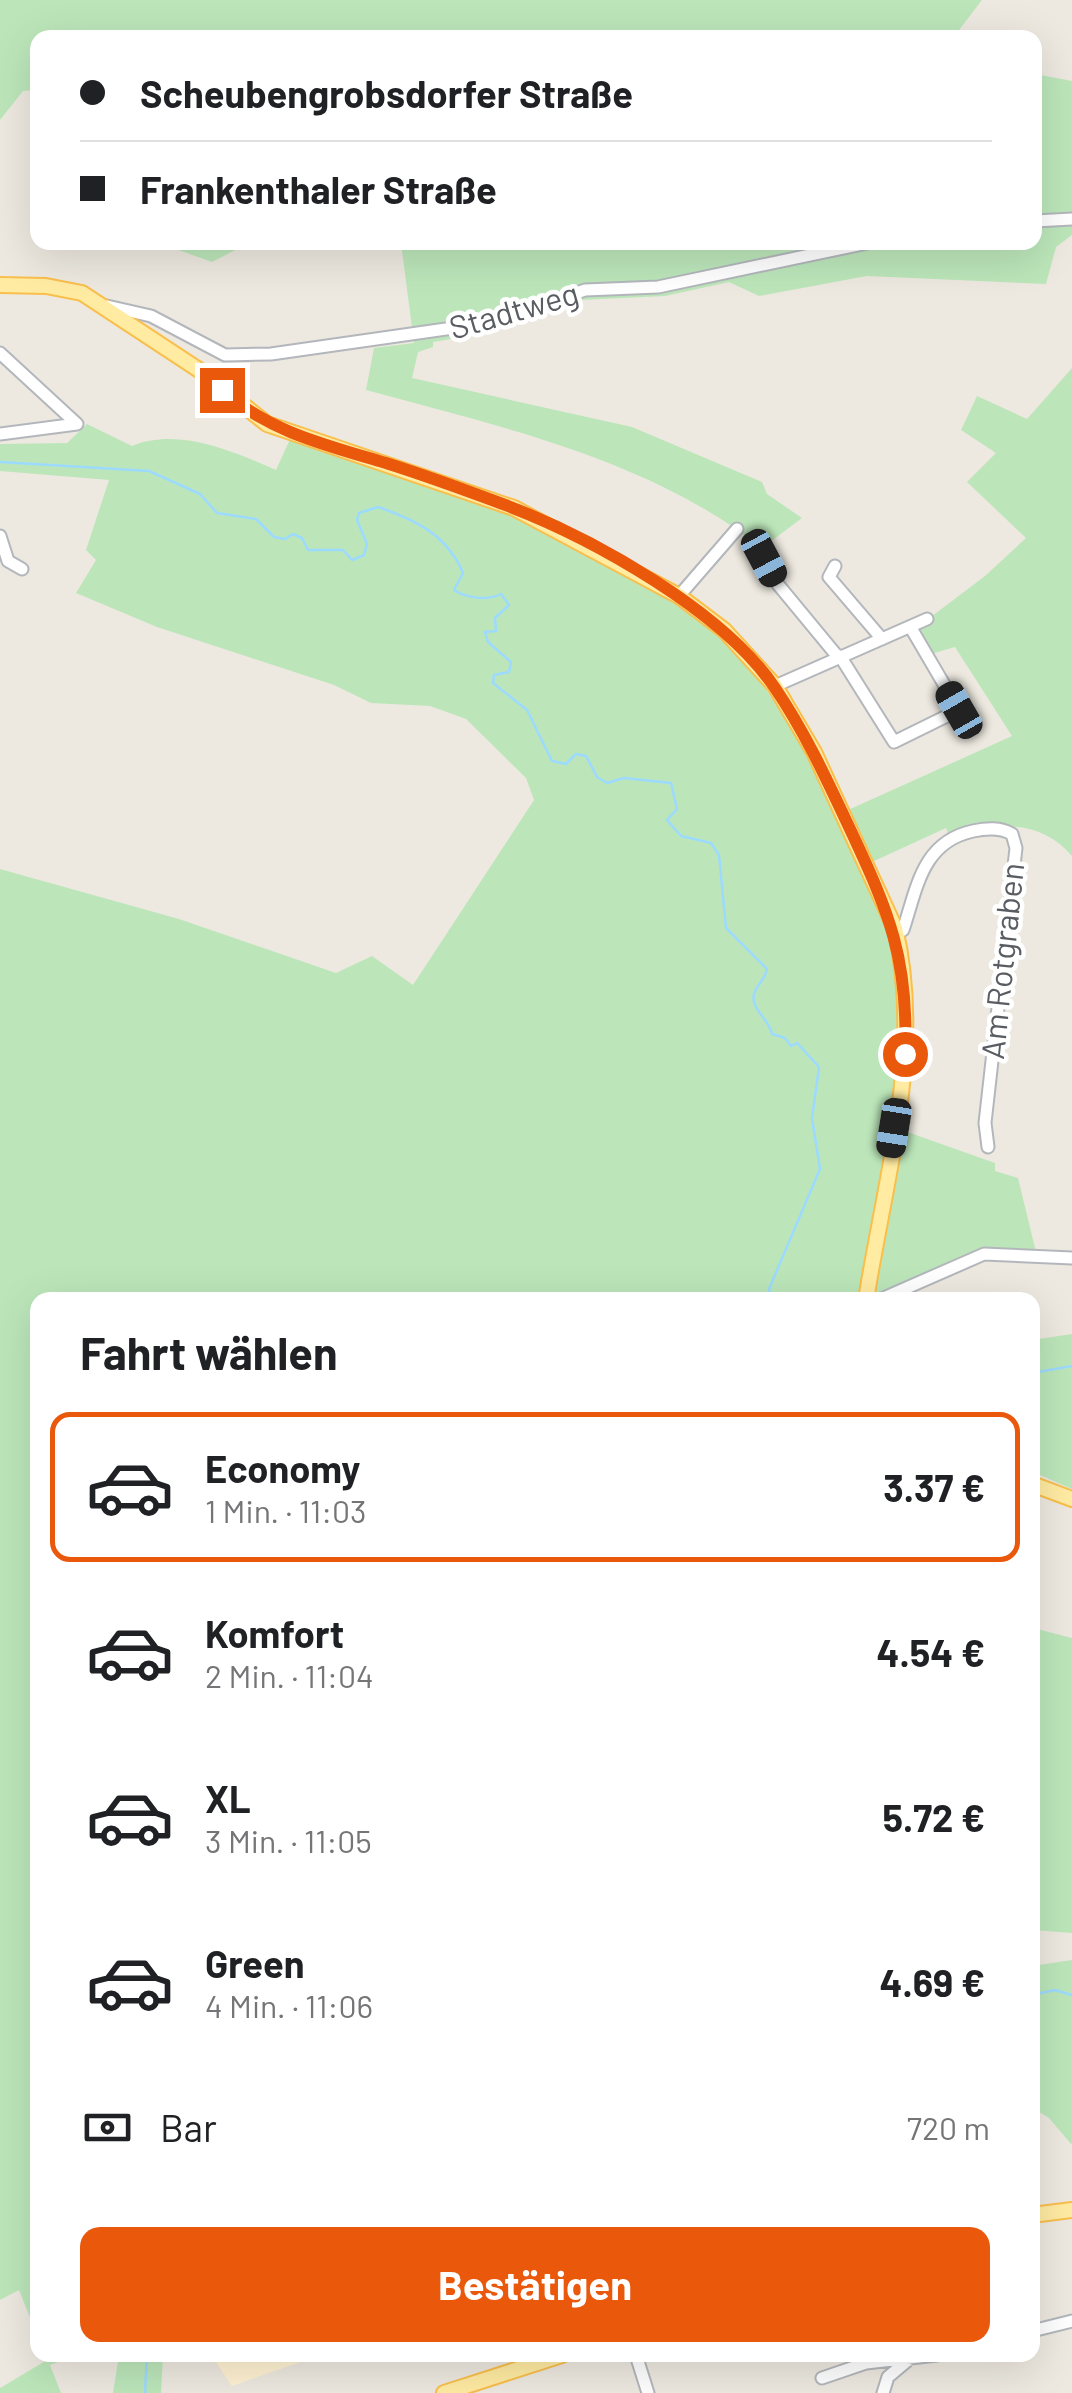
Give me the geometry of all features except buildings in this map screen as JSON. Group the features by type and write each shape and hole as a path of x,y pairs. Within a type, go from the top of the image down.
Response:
{"main road":[{"path":"0,285 65,288 103,305 199,370 267,424 514,508 679,596 724,630 774,686 814,752 896,934 905,990 905,1054 867,1292"},
{"path":"1040,1487 1072,1498"},
{"path":"1040,2214 1072,2210"},
{"path":"444,2393 540,2362"}],"street":[{"path":"1042,220 1072,218"},
{"name":"Stadtweg","path":"103,305 151,316 225,354 271,354 488,324 585,290 658,287 834,250"},
{"path":"0,353 77,424 0,434"},
{"path":"679,596 736,530"},
{"path":"0,536 8,561 22,570"},
{"path":"764,558 776,582 839,656 894,742 959,710 911,628"},
{"path":"835,566 829,578 882,639"},
{"path":"774,686 928,619"},
{"name":"Am Rotgraben","path":"896,934 903,930 919,876 940,845 972,831 1000,828 1012,834 1016,848 985,1123 988,1146"},
{"path":"897,1292 984,1254 1072,1258"},
{"path":"1040,2329 1072,2320"},
{"path":"638,2362 648,2393"},
{"path":"822,2378 866,2362"},
{"path":"883,2393 888,2377 906,2362"}],"shaded area":[{"path":"216,2362 300,2362 232,2386"}],"green space":[{"path":"0,0 982,0 959,30 30,30 30,90 23,91 0,120"},
{"path":"1042,75 1072,81 1072,235 1056,247 1046,284 867,276 759,296 729,282 665,296 581,300 481,334 433,342 433,347 418,352 412,378 632,427 762,482 767,494 802,518 762,548 718,517 623,469 521,433 366,390 374,348 414,343 402,250 1042,250"},
{"path":"179,250 235,250 212,262"},
{"path":"1072,368 1072,856 1059,843 1030,829 982,828 949,835 946,828 872,862 901,940 911,986 911,1048 899,1129 995,1163 995,1171 1018,1178 1036,1252 985,1249 891,1292 30,1292 30,2318 19,2290 0,2300 0,869 179,919 336,973 372,956 413,985 534,800 526,778 466,719 430,706 371,703 334,685 157,627 76,593 96,560 86,550 109,480 0,471 0,444 67,443 87,424 132,446 167,439 186,440 223,449 276,470 290,439 512,514 673,599 719,634 749,664 806,749 837,815 1012,736 955,647 931,654 915,629 985,576 1026,538 967,482 996,453 961,430 977,396 1027,419"},
{"path":"1072,1334 1072,1489 1040,1475 1040,1339"},
{"path":"1040,1630 1072,1638 1072,1933 1040,1931"},
{"path":"1072,1960 1071,2144 1040,2112 1040,1965"},
{"path":"44,2362 58,2362 50,2365 61,2393 0,2393 0,2388"},
{"path":"118,2362 163,2362 161,2393 113,2393"}],"waterway":[{"path":"0,462 149,471 200,494 217,513 256,519 274,537 285,539 293,534 302,538 308,550 343,550 352,560 364,555 367,544 357,520 359,513 378,507 429,531 448,548 463,573 454,590 477,598 501,594 509,605 495,618 496,631 485,632 488,642 511,662 509,672 494,675 493,683 527,710 552,761 566,764 576,754 586,756 597,777 607,783 624,778 671,783 677,809 667,820 681,836 711,843 719,855 726,928 767,969 754,994 757,1010 772,1034 785,1038 791,1046 797,1043 819,1067 812,1118 820,1169 770,1292"},
{"path":"1040,1372 1072,1366"},
{"path":"1040,1993 1055,1990 1072,1995"},
{"path":"145,2393 147,2362"}],"route":[{"path":"222,390 244,410 288,433 514,508 679,596 724,630 774,686 814,752 895,928 905,990 905,1054"}]}
